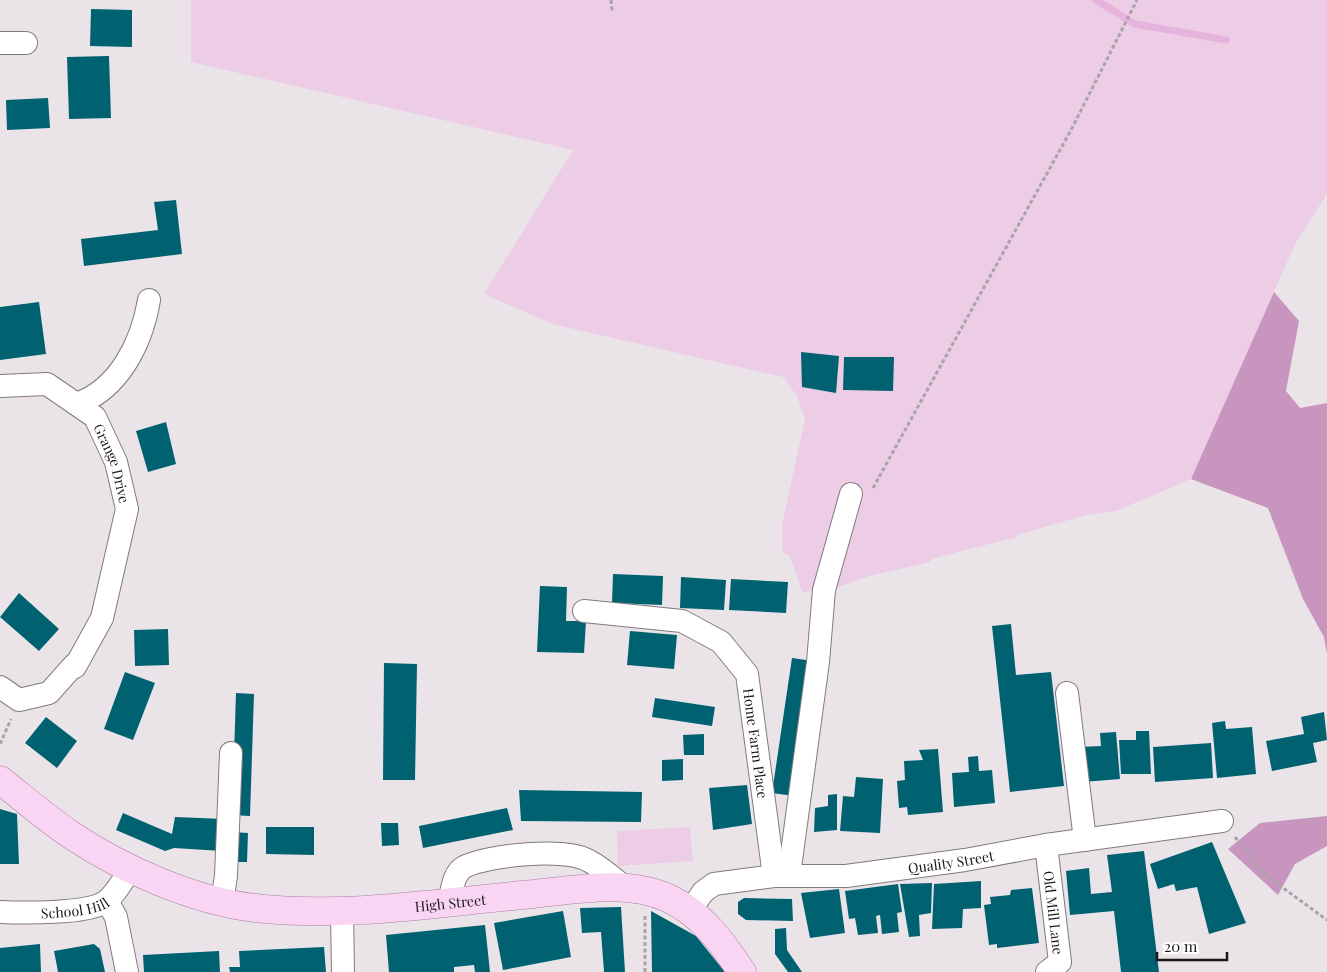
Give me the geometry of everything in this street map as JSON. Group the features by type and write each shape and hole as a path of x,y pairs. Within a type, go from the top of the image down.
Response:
{"main road":[{"name":"High Street","path":"0,780 71,835 131,868 185,892 222,902 255,908 342,911 599,889 636,890 668,898 690,911 715,932 742,972"}],"street":[{"path":"0,43 26,43"},
{"path":"76,404 102,391 118,374 137,344 146,322 149,300"},
{"name":"Grange Drive","path":"0,386 47,384 95,418 116,462 127,509 102,618 75,666 49,693 19,700 0,687"},
{"path":"781,876 818,662 824,590 862,491"},
{"name":"Home Farm Place","path":"584,611 682,621 721,642 747,674 781,876"},
{"path":"1067,693 1085,840"},
{"path":"222,902 226,876 231,753"},
{"name":"Quality Street","path":"690,911 703,892 714,884 781,876 846,876 965,860 1046,845 1222,821"},
{"name":"Old Mill Lane","path":"1046,845 1060,962 1047,972"},
{"path":"449,902 455,876 463,867 510,855 555,852 588,860 636,890"},
{"name":"School Hill","path":"0,912 87,909 107,901 131,868"},
{"path":"107,901 116,917 127,972"},
{"path":"342,911 343,972"}],"path":[{"path":"611,0 612,12"},
{"path":"862,491 1071,130 1137,0"},
{"path":"1222,821 1264,874 1327,920"},
{"path":"636,890 645,972"}],"shaded area":[{"path":"191,0 1327,0 1327,194 1296,242 1191,479 1116,511 1086,515 1017,535 1017,537 931,559 930,562 869,576 836,588 802,592 790,556 783,553 782,525 805,419 797,396 783,377 552,324 484,294 573,150 191,62"},
{"path":"1274,292 1299,321 1286,391 1300,408 1327,403 1327,654 1324,637 1303,599 1268,508 1191,479"},
{"path":"1327,816 1327,846 1295,864 1278,895 1228,849 1260,823"},
{"path":"690,827 693,861 618,866 617,831"}],"building":[{"path":"91,9 132,10 132,47 90,46"},
{"path":"109,56 111,118 69,119 67,57"},
{"path":"48,98 50,128 7,130 6,100"},
{"path":"176,200 182,254 84,266 81,239 158,230 154,202"},
{"path":"39,302 46,354 0,360 0,307"},
{"path":"801,352 839,356 836,393 802,387"},
{"path":"844,357 894,357 893,391 843,390"},
{"path":"166,422 176,464 148,472 136,431"},
{"path":"613,574 663,576 662,605 612,603"},
{"path":"681,577 726,580 724,610 680,608"},
{"path":"731,579 788,582 786,613 729,610"},
{"path":"540,586 567,587 566,621 586,621 584,653 537,652"},
{"path":"19,593 59,629 39,651 0,617"},
{"path":"1011,624 1016,675 1051,672 1064,786 1010,792 992,626"},
{"path":"168,629 169,665 135,666 134,630"},
{"path":"630,631 677,635 674,669 627,665"},
{"path":"792,658 813,661 794,796 772,793"},
{"path":"384,663 417,664 415,780 383,780"},
{"path":"125,672 155,683 133,740 104,729"},
{"path":"236,693 254,694 250,816 232,815"},
{"path":"655,698 715,707 712,726 652,717"},
{"path":"1324,712 1327,740 1313,743 1317,762 1272,771 1266,741 1304,734 1301,717"},
{"path":"46,717 77,741 57,768 25,743"},
{"path":"1225,721 1226,729 1252,727 1256,774 1217,778 1212,723"},
{"path":"1136,731 1149,731 1151,774 1121,774 1119,740 1136,740"},
{"path":"1116,732 1120,779 1083,782 1080,747 1101,746 1100,733"},
{"path":"704,734 704,755 684,755 683,735"},
{"path":"1211,743 1213,778 1155,782 1153,747"},
{"path":"938,749 943,812 908,815 907,807 899,808 897,781 905,780 904,761 923,760 919,750"},
{"path":"978,756 979,771 992,770 995,803 954,807 952,773 969,772 968,757"},
{"path":"683,759 683,780 662,781 662,760"},
{"path":"856,777 883,779 880,833 840,831 843,796 854,797"},
{"path":"747,785 752,824 713,830 709,788"},
{"path":"519,790 642,792 641,822 521,821"},
{"path":"837,794 837,830 814,832 815,808 828,806 828,795"},
{"path":"507,808 513,830 423,848 419,826"},
{"path":"0,809 17,814 19,864 0,864"},
{"path":"123,813 172,834 175,817 224,819 222,851 174,848 165,851 116,830"},
{"path":"381,823 398,823 399,845 382,846"},
{"path":"266,827 314,827 314,855 266,854"},
{"path":"232,832 248,833 247,862 231,862"},
{"path":"1212,842 1246,923 1209,934 1197,887 1176,891 1174,884 1158,889 1150,864"},
{"path":"1144,851 1159,972 1121,972 1114,911 1070,915 1066,871 1089,868 1091,894 1112,892 1107,855"},
{"path":"981,881 981,908 963,909 962,928 932,929 934,884"},
{"path":"932,883 931,913 919,915 920,936 909,937 900,884"},
{"path":"898,884 902,912 897,913 899,932 882,934 880,915 876,916 878,933 858,935 855,918 849,919 845,891"},
{"path":"1032,888 1039,943 997,948 997,944 989,945 984,905 991,904 990,897 1010,895 1011,890"},
{"path":"839,889 845,933 810,938 801,893"},
{"path":"744,898 792,899 793,921 746,920 738,914 738,902"},
{"path":"621,907 625,972 604,972 601,932 582,933 580,908"},
{"path":"563,911 571,957 503,970 494,923"},
{"path":"651,911 696,936 725,972 652,972"},
{"path":"485,925 490,972 475,972 474,965 454,967 454,972 389,972 386,935"},
{"path":"786,928 787,950 802,972 788,972 775,954 775,929"},
{"path":"40,944 41,972 0,972 0,948"},
{"path":"94,944 100,949 105,972 58,972 54,951"},
{"path":"324,947 326,972 230,972 229,967 240,967 239,951"},
{"path":"219,951 220,972 144,972 143,955"}],"waterway":[{"path":"1096,0 1135,24 1226,40"}]}
